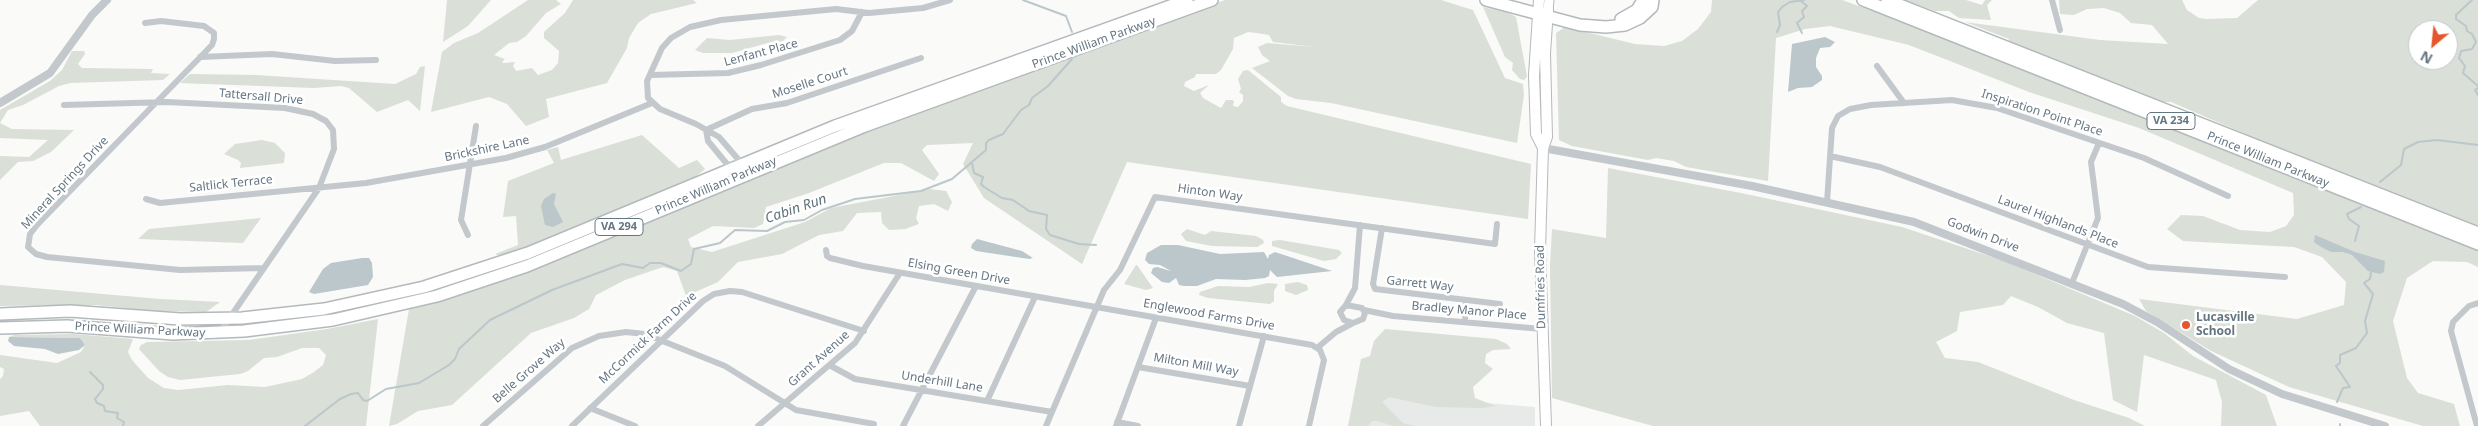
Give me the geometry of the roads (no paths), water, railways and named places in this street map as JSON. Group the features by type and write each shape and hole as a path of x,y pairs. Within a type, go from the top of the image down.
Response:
{"highway":[{"name":"Prince William Parkway","path":"0,328 67,326 158,333 219,333 277,329 324,322 437,296 527,266 738,171 889,106 1187,0"},
{"name":"Prince William Parkway","path":"0,314 70,311 171,319 230,318 324,309 393,295 457,277 528,253 738,171 1212,0"},
{"path":"1486,0 1543,7 1580,25 1616,27 1633,22 1647,14 1654,0"},
{"path":"1515,0 1584,20 1610,22 1633,14 1643,0"},
{"name":"Prince William Parkway","path":"1862,0 2008,56 2478,244"},
{"name":"Prince William Parkway","path":"1887,0 2478,233"}],"main road":[{"name":"Dumfries Road","path":"1543,7 1534,53 1536,134 1543,148 1540,250 1546,426"}],"street":[{"path":"0,103 35,84 50,73 92,15 107,0"},
{"path":"738,171 738,159 719,136 696,124 665,112 652,103 646,87 650,75 666,43 682,30 721,20 836,10 862,12 930,7 950,0"},
{"path":"2052,0 2060,30"},
{"name":"Lenfant Place","path":"650,75 728,73 761,65 840,40 852,32 862,12"},
{"name":"Mineral Springs Drive","path":"145,23 160,21 211,29 214,32 214,39 200,57 34,230 28,241 31,252 47,256 180,270 264,268"},
{"path":"200,57 272,54 335,61 376,60"},
{"name":"Moselle Court","path":"706,130 752,109 787,103 921,58"},
{"path":"1877,66 1904,103"},
{"name":"Inspiration Point Place","path":"1828,202 1832,128 1838,116 1860,106 1952,100 1982,104 2144,158 2228,196"},
{"name":"Tattersall Drive","path":"64,105 157,102 277,107 313,114 326,121 333,130 335,138 330,164 319,188 219,333"},
{"name":"Brickshire Lane","path":"319,188 366,183 531,152 652,103"},
{"path":"468,236 461,220 476,126"},
{"path":"706,130 708,141 727,164 738,171"},
{"path":"2072,283 2098,218 2091,162 2099,143"},
{"name":"Godwin Drive","path":"1543,148 1737,183 1914,222 2072,283 2140,312 2217,362 2267,387 2312,405 2385,426"},
{"name":"Laurel Highlands Place","path":"1830,156 1880,167 2136,264 2156,269 2285,277"},
{"name":"Saltlick Terrace","path":"146,199 160,203 319,188"},
{"name":"Hinton Way","path":"1046,426 1104,290 1120,270 1155,197 1495,244 1497,224"},
{"path":"1308,426 1324,360 1317,348 1336,332 1363,319 1355,288 1360,225"},
{"name":"Garrett Way","path":"1382,228 1373,284 1375,289 1500,304"},
{"name":"Elsing Green Drive","path":"826,250 827,256 836,260 1096,307"},
{"name":"Grant Avenue","path":"758,426 831,366 864,332 900,273"},
{"path":"904,426 976,286"},
{"path":"1336,332 1342,318 1340,312 1355,288"},
{"name":"McCormick Farm Drive","path":"572,426 703,301 714,294 730,291 742,292 864,332"},
{"path":"987,401 1035,297"},
{"name":"Garrett Way","path":"1466,300 1466,321"},
{"path":"2477,426 2475,407 2451,331 2453,322 2469,306 2478,303"},
{"path":"1346,305 1361,308"},
{"name":"Englewood Farms Drive","path":"1096,307 1264,336 1317,348"},
{"name":"Bradley Manor Place","path":"1361,308 1394,316"},
{"name":"Bradley Manor Place","path":"1363,319 1394,316 1542,329"},
{"path":"1138,426 1116,424 1156,318"},
{"path":"1342,318 1353,323"},
{"name":"Belle Grove Way","path":"483,426 556,360 578,344 599,336 626,332 645,334 725,366 784,405 803,412 874,424"},
{"path":"1239,426 1264,336"},
{"name":"Underhill Lane","path":"831,366 855,379 1052,412"},
{"name":"Milton Mill Way","path":"1138,367 1250,386"},
{"path":"590,408 635,426"}],"waterway":[{"name":"Cabin Run","path":"1023,0 1066,16 1072,32"},
{"path":"1777,32 1780,25 1778,12 1782,7 1790,2 1804,0"},
{"path":"2472,0 2456,15 2456,19 2466,26 2467,31 2472,34 2476,42 2472,49 2461,51 2459,58 2465,66 2463,73 2478,86"},
{"path":"1802,2 1807,6 1802,11 1804,17 1797,23 1802,33"},
{"name":"Cabin Run","path":"305,426 340,399 351,394 358,393 363,400 367,401 386,389 419,383 449,365 455,359 459,349 490,320 552,290 622,264 643,268 650,263 661,263 681,271 691,264 694,249 720,243 735,230 767,231 785,222 804,220 822,210 855,199 921,191 952,179 986,150 986,143 989,140 1003,134 1021,110 1029,105 1032,98 1048,86 1072,59"},
{"path":"2478,88 2475,90 2478,95"},
{"path":"2380,182 2401,165 2404,149 2418,142 2437,140 2478,145"},
{"path":"972,163 974,173 983,177 981,184 984,187 1002,198 1013,200 1029,211 1047,215 1046,229 1050,235 1079,244 1096,245"},
{"path":"2355,241 2359,226 2349,219 2347,214 2361,207"},
{"path":"2337,402 2343,388 2350,387 2336,366 2340,363 2340,355 2356,348 2367,333 2365,321 2373,294 2364,283 2370,279 2371,272"},
{"path":"90,372 103,385 103,389 95,399 97,403 104,406 105,411 118,413 117,418 124,422 123,426"}],"place":[{"name":"Lucasville School","path":"2186,325"}]}
